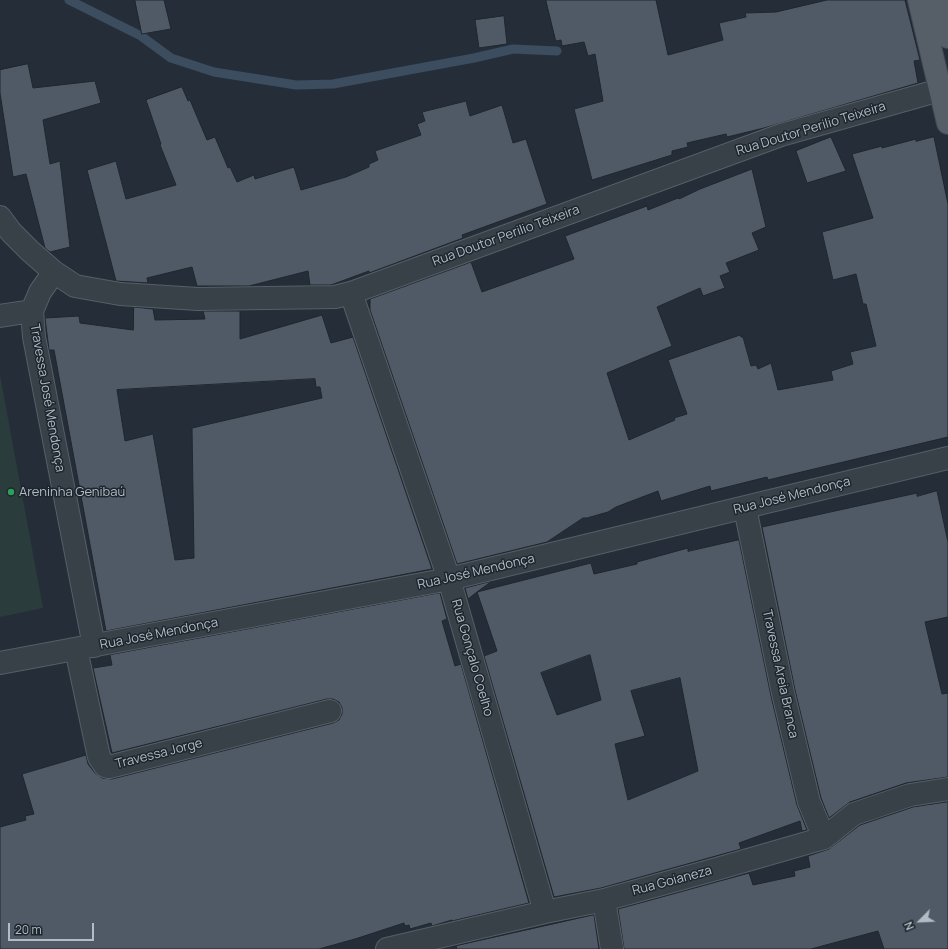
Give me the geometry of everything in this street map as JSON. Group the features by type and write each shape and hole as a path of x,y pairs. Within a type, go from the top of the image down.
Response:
{"main road":[{"path":"919,0 944,88 948,123"},
{"path":"939,0 948,37"}],"street":[{"name":"Rua Doutor Perilio Teixeira","path":"0,217 11,232 54,272 75,286 128,294 198,299 335,297 351,293 781,135 944,88"},
{"name":"Travessa José Mendonça","path":"54,272 40,292 32,311 34,337 85,648"},
{"name":"Rua Gonçalo Coelho","path":"351,293 449,580 546,912"},
{"path":"0,316 32,311"},
{"name":"Rua José Mendonça","path":"0,663 449,580 948,458"},
{"name":"Travessa Areia Branca","path":"746,508 785,701 809,802 824,838"},
{"name":"Travessa Jorge","path":"85,648 99,757 105,766 109,767 330,711"},
{"name":"Rua Goianeza","path":"387,949 604,900 720,868 824,838 854,814 910,795 948,789"},
{"path":"604,900 612,949"}],"shaded area":[{"name":"Areninha Genibaú","path":"0,375 43,608 0,617"}],"building":[{"path":"135,0 164,0 171,29 142,34"},
{"path":"546,0 656,0 668,55 723,40 719,23 746,17 745,13 776,12 827,0 905,0 920,60 914,61 918,83 764,128 727,137 726,134 687,143 688,147 672,151 672,155 592,180 574,109 603,101 595,54 588,56 584,42 562,46 561,40 556,41"},
{"path":"504,16 507,44 479,48 475,20"},
{"path":"28,64 33,88 95,81 101,103 43,120 50,164 60,161 70,247 50,252 45,248 26,174 13,177 0,93 0,70"},
{"path":"182,87 188,101 190,100 207,140 215,137 228,168 230,167 237,182 254,175 255,179 294,167 301,190 346,177 369,167 369,164 378,160 375,151 421,135 417,124 425,121 422,112 466,101 470,116 502,105 513,143 526,139 547,204 462,235 463,238 369,273 369,271 331,285 310,285 308,271 249,286 197,286 192,267 147,278 148,283 116,281 87,170 116,161 126,199 176,185 160,145 161,144 146,100"},
{"path":"831,137 846,171 807,183 796,151"},
{"path":"934,137 948,204 948,437 768,480 767,477 711,491 710,486 661,501 658,491 616,507 608,512 583,518 547,542 457,564 370,310 370,299 471,262 482,292 574,259 565,236 647,206 648,210 678,198 679,199 700,189 752,169 766,227 752,233 759,250 726,263 730,272 720,276 725,288 703,296 700,288 657,307 672,346 607,373 629,440 675,420 674,418 687,414 668,360 740,335 743,337 751,366 756,365 758,369 771,363 778,390 833,380 831,371 853,364 850,352 876,346 866,304 863,304 856,274 833,280 822,232 873,218 852,154 882,146 882,148 916,139 916,141"},
{"path":"134,307 153,309 155,320 205,319 203,311 240,311 240,339 322,315 331,343 353,337 432,569 106,631 54,350 49,350 45,318 79,316 80,323 133,330","holes":["315,379 316,387 320,387 322,398 192,428 194,558 175,560 153,434 125,441 117,390"]},
{"path":"937,491 948,542 948,617 925,622 942,694 948,693 948,777 906,783 850,802 829,818 821,798 795,690 762,527 917,493 917,496"},
{"path":"739,540 771,696 797,805 807,830 802,831 800,821 739,843 741,849 601,888 554,897 484,656 497,651 477,592 591,563 594,574 637,564 637,562 688,548 688,551","holes":["590,655 601,700 557,715 541,673","680,678 698,771 628,800 615,744 645,736 631,691"]},
{"path":"492,581 477,592 468,599 465,588"},
{"path":"440,593 447,619 442,621 455,666 461,664 529,903 452,920 432,926 431,923 410,929 409,925 405,926 404,923 319,949 0,949 0,827 26,820 25,816 34,814 22,774 86,755 88,764 95,773 102,778 112,779 333,723 339,720 342,714 342,708 339,702 333,699 327,699 112,753 93,668 112,665 110,655"},
{"path":"948,802 948,949 884,949 878,931 811,949 624,949 618,909 749,873 753,885 795,876 794,871 810,867 808,856 829,849 860,825 913,807"},
{"path":"594,915 599,949 457,949 456,946"}],"waterway":[{"path":"69,0 141,36 171,58 214,72 296,85 333,84 474,58 513,49 557,51"}],"place":[{"name":"Areninha Genibaú","path":"11,492"}]}
